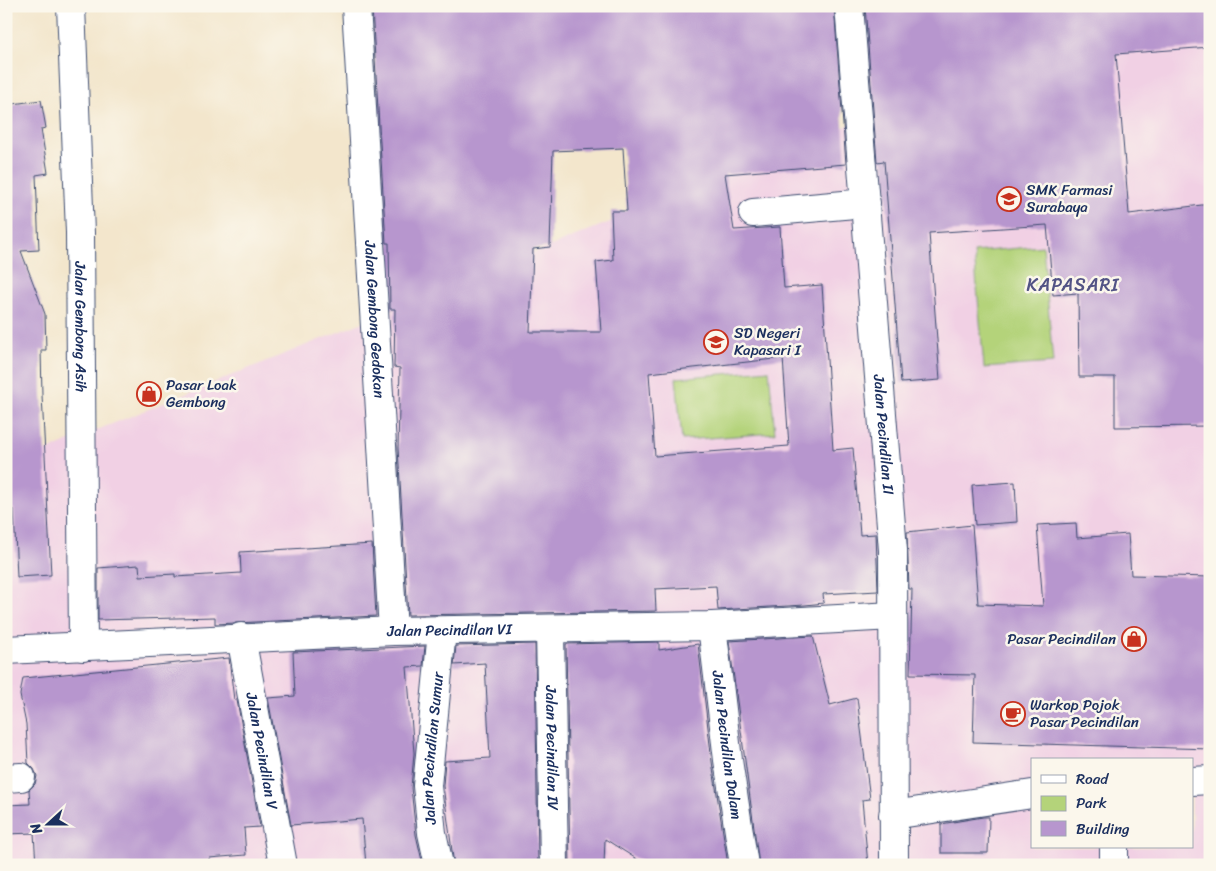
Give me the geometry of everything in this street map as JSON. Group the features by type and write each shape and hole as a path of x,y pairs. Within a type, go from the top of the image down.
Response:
{"street":[{"name":"Jalan Gembong Asih","path":"71,6 80,233 83,647"},
{"name":"Jalan Gembong Gedokan","path":"356,6 393,631"},
{"name":"Jalan Pecindilan II","path":"849,6 893,550 894,865"},
{"path":"753,213 866,204"},
{"name":"Jalan Pecindilan VI","path":"6,650 393,631 712,626 893,616"},
{"name":"Jalan Pecindilan Dalam","path":"712,626 728,760 744,865"},
{"name":"Jalan Pecindilan IV","path":"550,630 554,865"},
{"name":"Jalan Pecindilan Sumur","path":"439,865 432,833 427,786 442,631"},
{"name":"Jalan Pecindilan V","path":"242,637 283,865"},
{"path":"1194,781 1210,780"},
{"path":"893,815 1031,794"},
{"path":"1114,848 1114,865"}],"shaded area":[{"path":"864,6 1210,6 1210,865 6,865 6,467 871,116"}],"green space":[{"path":"1043,246 1053,363 984,368 974,252"},
{"path":"769,370 775,433 682,440 676,378"}],"building":[{"path":"391,6 834,6 846,164 725,174 734,230 780,227 784,288 822,285 833,450 853,448 860,535 876,534 878,591 823,594 824,603 718,610 716,586 655,589 656,611 408,615 398,448 400,368 394,367 395,309 390,309 389,243 386,243 372,8","holes":["623,148 627,211 611,211 613,260 596,262 601,332 530,332 533,249 550,247 553,151","783,358 789,446 655,456 649,373"]},
{"name":"SMK Farmasi Surabaya","path":"865,6 1210,6 1210,47 1116,54 1129,214 1210,204 1210,426 1115,427 1115,377 1079,377 1078,293 1053,295 1047,225 929,233 940,380 901,383 884,161 877,162"},
{"path":"41,100 46,128 41,129 48,173 36,175 39,250 21,251 45,314 46,350 41,350 42,395 51,575 17,577 14,509 6,510 6,105"},
{"path":"1015,482 1017,522 975,525 972,485"},
{"name":"Pasar Pecindilan","path":"1076,523 1077,538 1128,534 1131,575 1210,577 1210,749 973,742 975,675 910,674 912,589 909,589 907,532 972,525 978,604 1043,606 1037,525"},
{"path":"372,544 376,616 215,624 215,617 98,620 98,568 139,565 140,576 175,574 175,577 241,573 240,552"},
{"path":"813,636 830,705 857,698 870,799 862,800 868,865 759,865 729,641"},
{"path":"659,642 659,650 698,644 712,762 728,865 646,865 605,839 604,865 570,865 566,644"},
{"path":"535,644 538,865 454,865 443,786 445,761 490,758 485,663 454,665 456,646"},
{"path":"425,646 423,666 407,667 414,753 411,788 416,835 423,865 366,865 362,819 291,825 268,698 295,696 293,652"},
{"path":"229,658 234,700 237,700 260,827 244,828 246,855 209,858 209,862 180,865 36,865 34,833 6,834 6,805 30,804 29,790 35,784 37,776 34,769 28,763 26,724 20,695 23,678"},
{"path":"989,817 988,853 941,853 941,824"}],"place":[{"name":"SMK Farmasi Surabaya","path":"1009,199"},
{"name":"SD Negeri Kapasari I","path":"716,342"},
{"name":"Pasar Loak Gembong","path":"149,394"},
{"name":"Pasar Pecindilan","path":"1134,639"},
{"name":"Warkop Pojok Pasar Pecindilan","path":"1013,714"}],"district":[{"name":"KAPASARI","path":"1073,285"}]}
